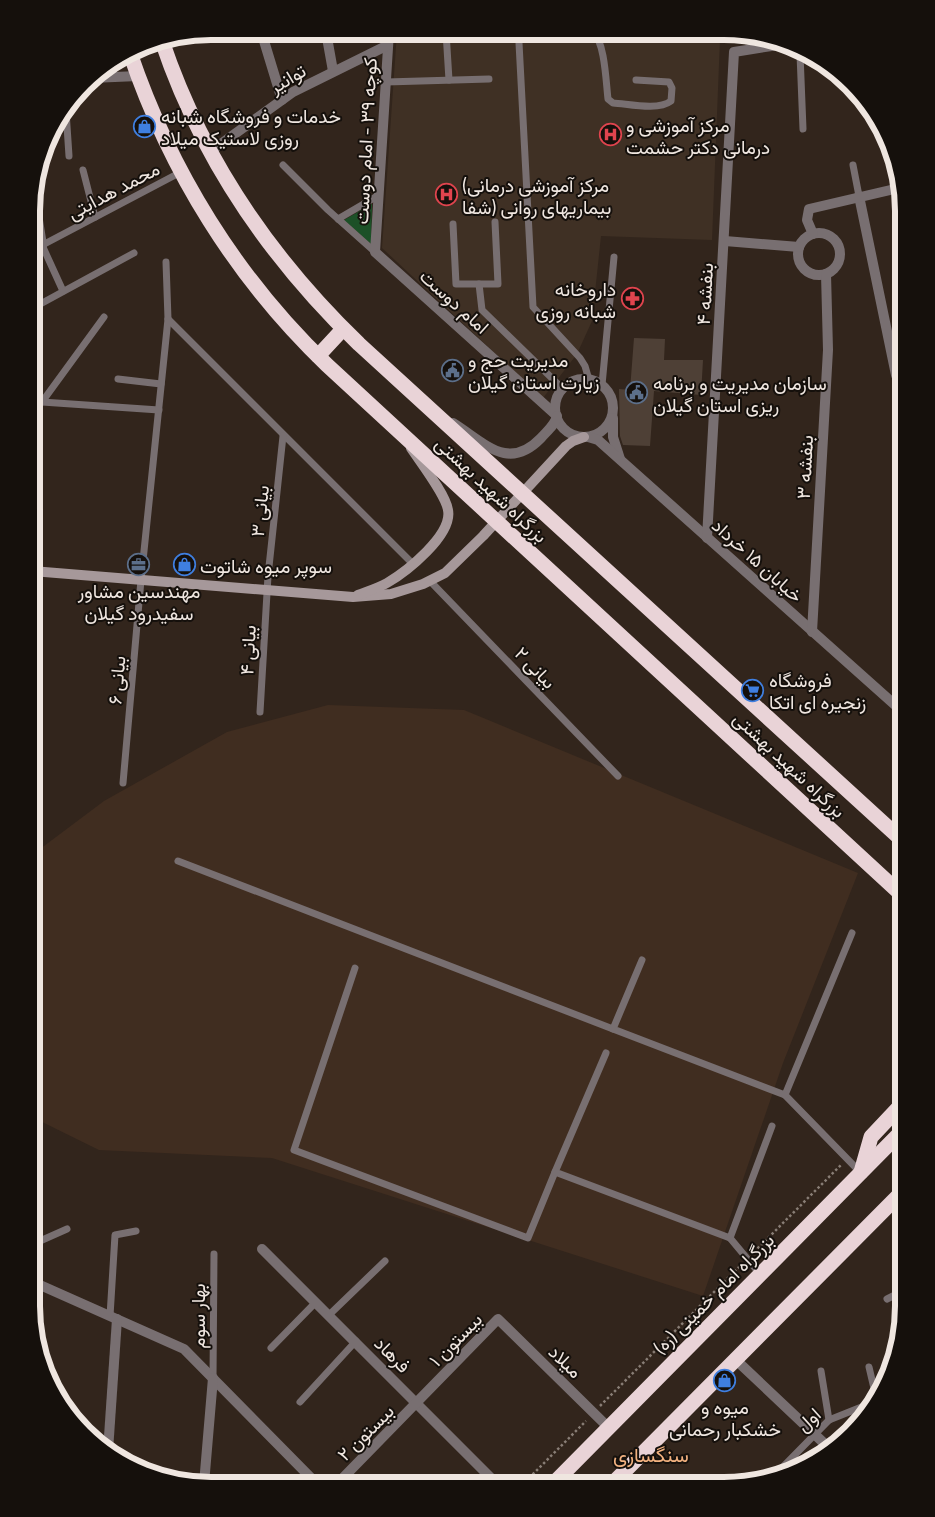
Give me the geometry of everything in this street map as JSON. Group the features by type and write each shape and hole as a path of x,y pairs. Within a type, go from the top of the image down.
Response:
{"highway":[{"name":"بزرگراه شهید بهشتی","path":"164,47 186,101 211,151 237,196 278,255 343,329 895,834"},
{"name":"بزرگراه شهید بهشتی","path":"132,59 156,120 181,172 209,221 236,261 277,312 318,356 895,888"},
{"path":"318,356 343,329"},
{"path":"861,1173 872,1137 895,1112"},
{"name":"بزرگراه امام خمینی (ره)","path":"560,1477 895,1138"},
{"path":"619,1477 895,1199"}],"street":[{"path":"264,40 282,100"},
{"path":"327,40 333,71"},
{"name":"کوچه ۳۹ - امام دوست","path":"375,252 388,40"},
{"name":"توانیر","path":"211,151 282,100 333,71 388,45"},
{"name":"بنفشه ۴","path":"707,538 734,52 771,47"},
{"path":"104,77 138,76"},
{"path":"812,234 807,220 809,209 894,189"},
{"path":"859,196 895,353"},
{"path":"812,234 829,235 840,247 838,264 826,274 813,274 804,269 798,257 799,247 804,239 812,234"},
{"path":"725,241 799,247"},
{"name":"امام دوست","path":"375,252 557,416"},
{"name":"بنفشه ۳","path":"812,632 828,350 826,274"},
{"path":"428,408 497,450 512,455 529,449 554,424 557,416 557,400 563,389 575,381 589,380 602,385 612,399 613,437 622,462"},
{"path":"40,572 353,597 391,594 430,581 454,566 570,442 604,429 610,420 613,410"},
{"path":"557,416 566,430 586,437"},
{"path":"353,597 386,584 412,563 443,532 448,522 449,511 445,500 403,435"},
{"name":"خیابان ۱۵ خرداد","path":"586,437 598,440 895,705"},
{"name":"فرهاد","path":"262,1249 490,1477"},
{"path":"40,1285 184,1349 310,1477"},
{"path":"108,1443 114,1317"},
{"name":"میلاد","path":"498,1319 609,1428"},
{"name":"بیستون ۱","path":"417,1404 498,1319"},
{"path":"736,1360 825,1444"},
{"path":"205,1477 213,1378"},
{"name":"بیستون ۲","path":"344,1477 417,1404"}],"lane":[{"path":"446,40 449,80"},
{"path":"519,40 533,307 580,358 585,366 589,380"},
{"path":"599,40 608,98 613,102 657,105 666,105 671,101 672,88 669,82 636,80"},
{"path":"800,58 803,129"},
{"path":"386,82 489,79"},
{"path":"67,120 69,156"},
{"path":"283,165 375,252"},
{"path":"853,165 859,196"},
{"path":"83,170 95,217"},
{"name":"محمد هدایتی","path":"40,245 181,172"},
{"path":"338,219 379,195"},
{"path":"453,224 456,284 498,284 495,222"},
{"path":"40,252 63,291"},
{"path":"40,304 134,253"},
{"path":"602,385 614,257"},
{"name":"بیانی ۶","path":"123,783 141,580 168,320 166,262"},
{"path":"480,284 482,310 563,389"},
{"path":"42,402 104,317"},
{"path":"168,320 412,563"},
{"path":"118,379 161,384"},
{"path":"42,402 158,410"},
{"name":"بیانی ۳","path":"267,590 284,436"},
{"name":"بیانی ۲","path":"430,581 618,776"},
{"name":"بیانی ۴","path":"260,712 267,590"},
{"path":"178,862 785,1095 861,1173"},
{"path":"785,1095 852,933"},
{"path":"613,1029 642,960"},
{"path":"356,968 294,1150 528,1238 606,1053"},
{"path":"730,1238 772,1126"},
{"path":"555,1172 730,1238 760,1275"},
{"path":"40,1241 67,1229"},
{"path":"114,1317 115,1235 136,1232"},
{"name":"بهار سوم","path":"213,1378 214,1254"},
{"path":"329,1315 385,1261"},
{"path":"887,1299 895,1295"},
{"path":"271,1348 316,1302"},
{"path":"300,1402 356,1341"},
{"path":"869,1367 874,1388"},
{"path":"820,1371 829,1420"},
{"name":"اول","path":"783,1466 829,1420 862,1407"}],"path":[{"path":"530,1477 847,1159"}],"shaded area":[{"name":"مرکز آموزشی و ‌درمانی دکتر حشمت","path":"396,40 720,40 712,240 601,236 592,321 577,354 543,398 382,248"},
{"path":"328,705 464,710 858,873 783,1063 703,1296 272,1158 99,1150 40,1121 40,849 104,801 227,732"}],"green space":[{"path":"372,204 371,244 344,220"}],"building":[{"name":"سازمان مدیریت و برنامه ریزی استان گیلان","path":"634,338 665,339 664,360 703,360 701,395 654,391 650,446 623,445 620,436 619,389 630,390"}],"place":[{"name":"خدمات و فروشگاه شبانه روزی لاستیک میلاد","path":"145,126"},
{"name":"مرکز آموزشی و ‌درمانی دکتر حشمت","path":"610,135"},
{"name":"(مرکز آموزشی درمانی بیماریهای روانی (شفا","path":"446,195"},
{"name":"داروخانه شبانه روزی","path":"632,299"},
{"name":"مدیریت حج و زیارت استان گیلان","path":"452,370"},
{"name":"سازمان مدیریت و برنامه ریزی استان گیلان","path":"637,393"},
{"name":"مهندسین مشاور سفیدرود گیلان","path":"139,564"},
{"name":"سوپر میوه شاتوت","path":"184,565"},
{"name":"فروشگاه زنجیره ای اتکا","path":"753,690"},
{"name":"میوه و خشکبار رحمانی","path":"725,1380"}],"district":[{"name":"سنگسازی","path":"651,1454"}]}
